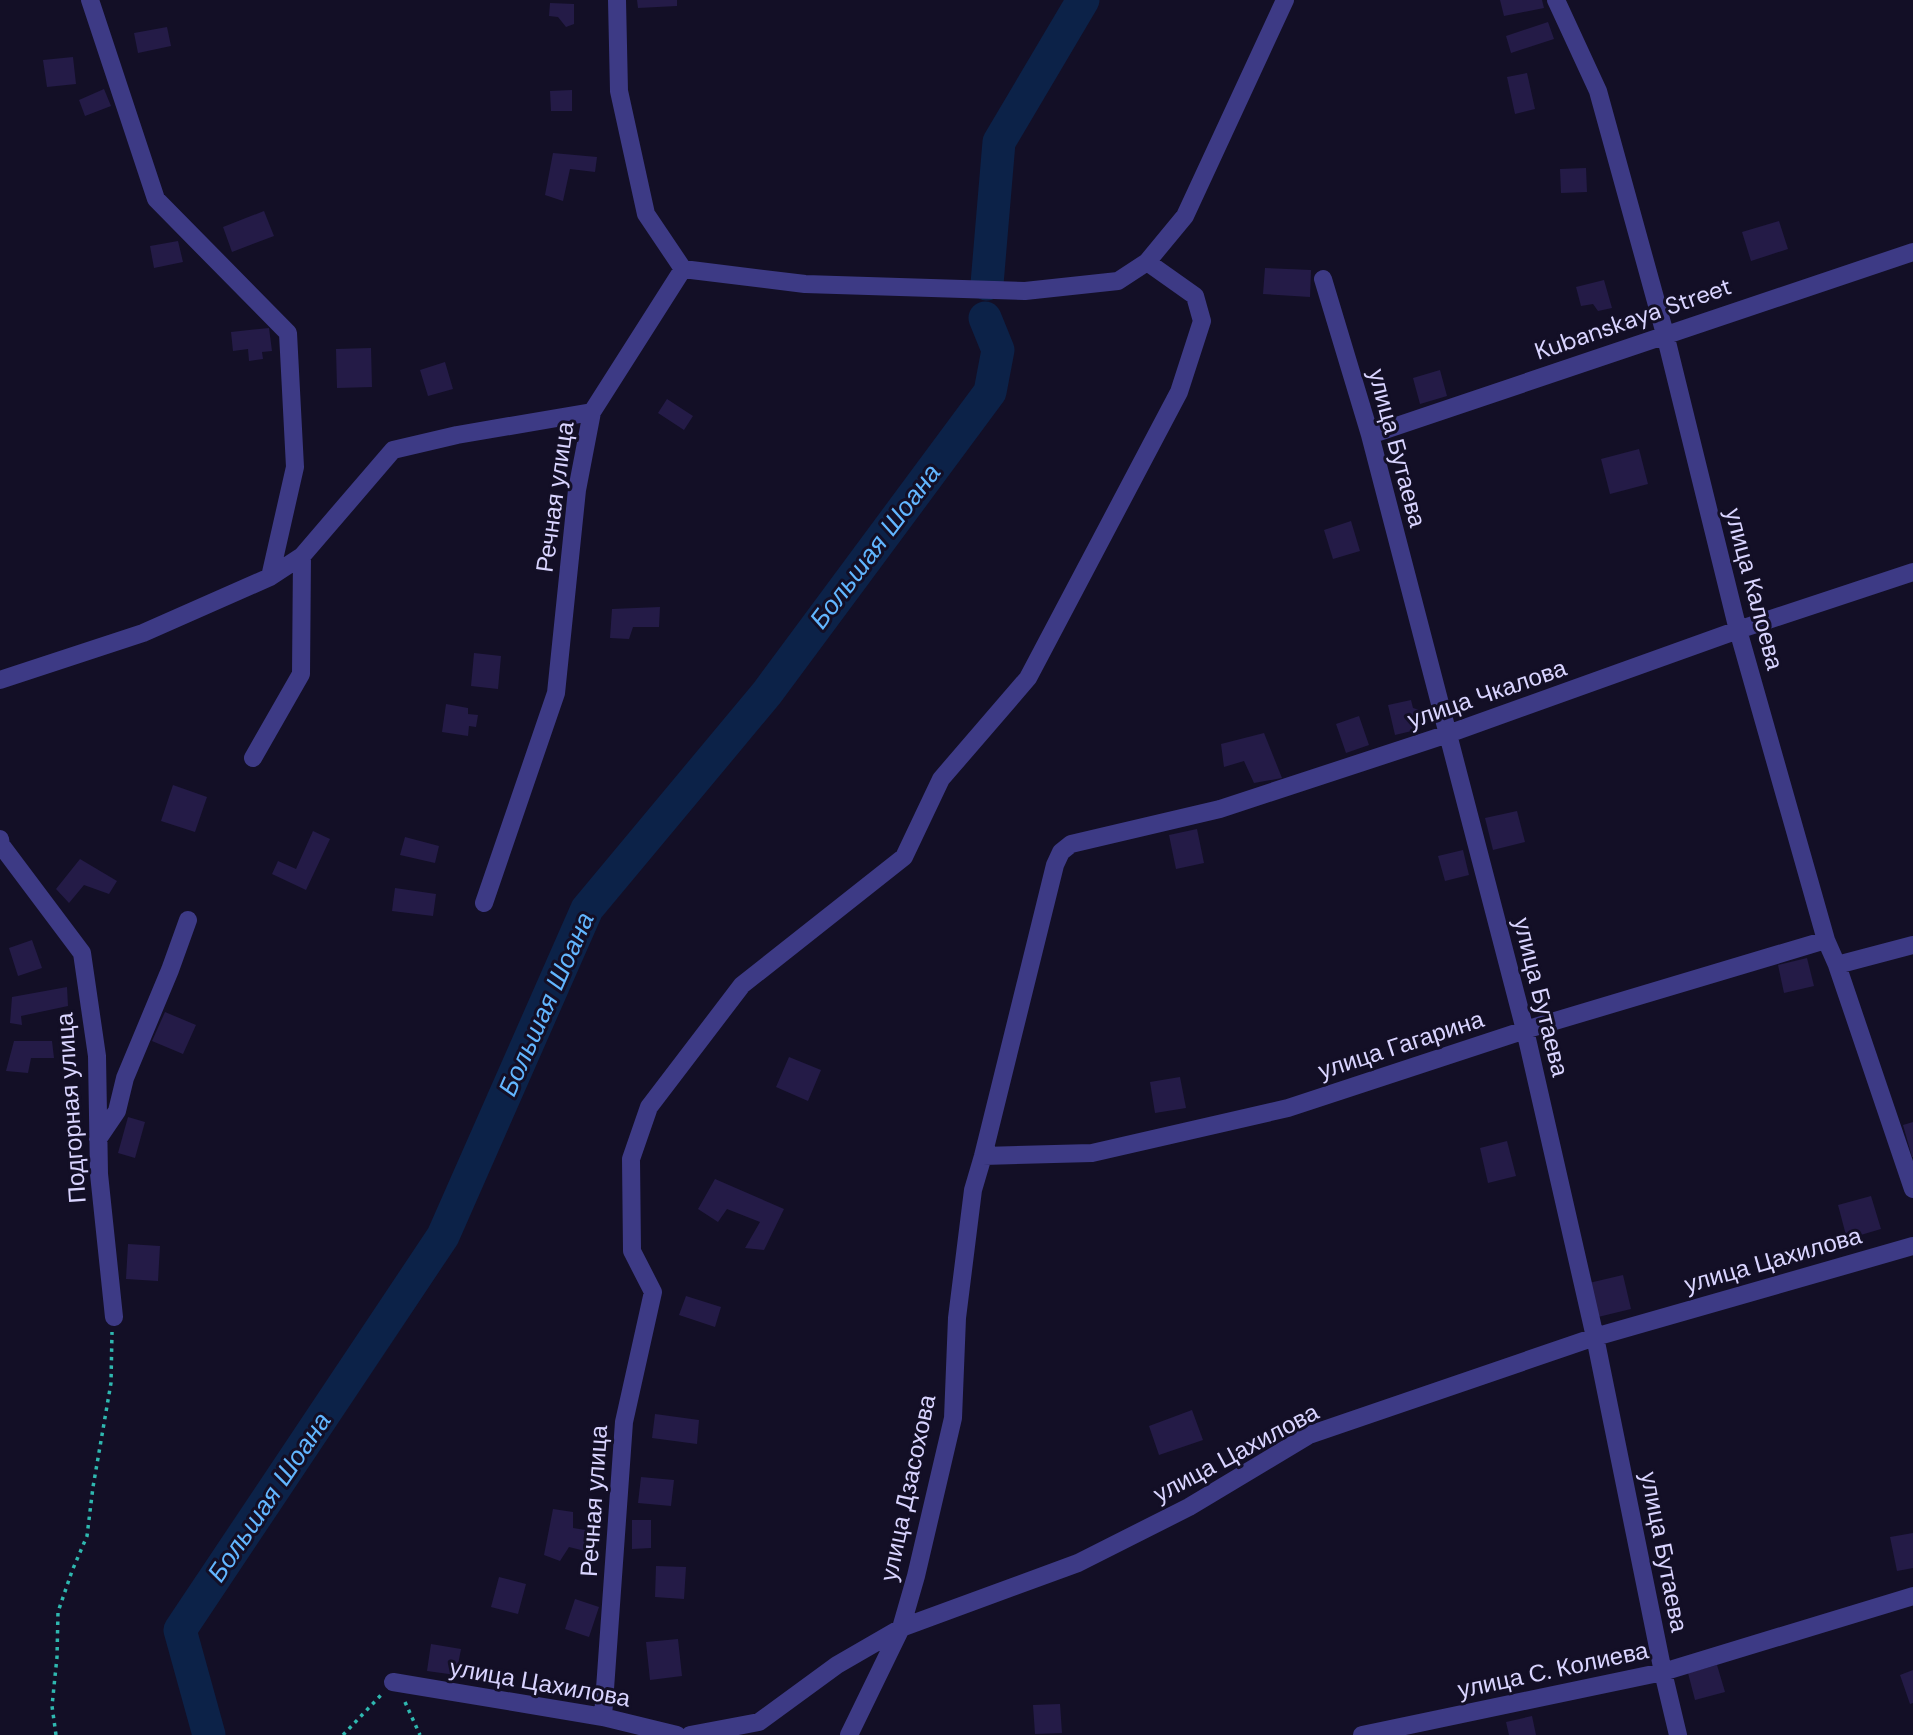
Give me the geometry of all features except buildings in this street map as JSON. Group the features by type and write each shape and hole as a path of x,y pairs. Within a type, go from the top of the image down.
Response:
{"street":[{"path":"90,0 156,199 288,333 295,467 270,577"},
{"path":"617,0 619,91 646,214 684,269 805,284 1025,291 1118,281 1147,262 1185,216 1285,0"},
{"name":"улица Калоева","path":"1556,0 1598,91 1665,334 1738,630 1826,940 1838,965 1913,1189"},
{"name":"Kubanskaya Street","path":"1370,435 1913,252"},
{"name":"Речная улица","path":"603,1717 624,1422 653,1292 632,1251 631,1158 649,1107 742,985 904,857 941,779 1028,678 1180,392 1202,321 1195,296 1147,262"},
{"name":"Речная улица","path":"484,903 556,693 577,490 592,412 684,269"},
{"name":"улица Бутаева","path":"1323,279 1370,435 1525,1030 1595,1337 1678,1735"},
{"path":"0,680 143,633 270,577 302,556 393,450 457,435 592,412"},
{"path":"253,758 301,674 302,556"},
{"name":"улица Чкалова","path":"1071,844 1220,809 1448,734 1738,630 1913,572"},
{"name":"Подгорная улица","path":"0,839 1,845 82,953 97,1056 99,1174 114,1317"},
{"name":"улица Дзасохова","path":"849,1735 901,1628 916,1576 953,1418 957,1318 973,1190 1055,864 1061,852 1071,844"},
{"path":"98,1139 117,1111 125,1078 188,920"},
{"name":"улица Гагарина","path":"983,1156 1092,1153 1288,1108 1525,1030 1826,940"},
{"path":"1838,965 1913,945"},
{"name":"улица Цахилова","path":"690,1735 759,1722 837,1665 901,1628 1077,1563 1189,1507 1309,1435 1595,1337 1913,1246"},
{"name":"улица С. Колиева","path":"1362,1735 1663,1672 1913,1596"},
{"name":"улица Цахилова","path":"393,1682 603,1717 677,1735"}],"path":[{"path":"56,1735 52,1706 58,1612 87,1536 111,1383 114,1317"},
{"path":"343,1735 393,1682 406,1703 419,1735"}],"waterway":[{"path":"987,284 999,142 1083,0"},
{"name":"Большая Шоана","path":"209,1735 180,1630 443,1236 587,909 767,693 990,392 998,350 985,318"}]}
